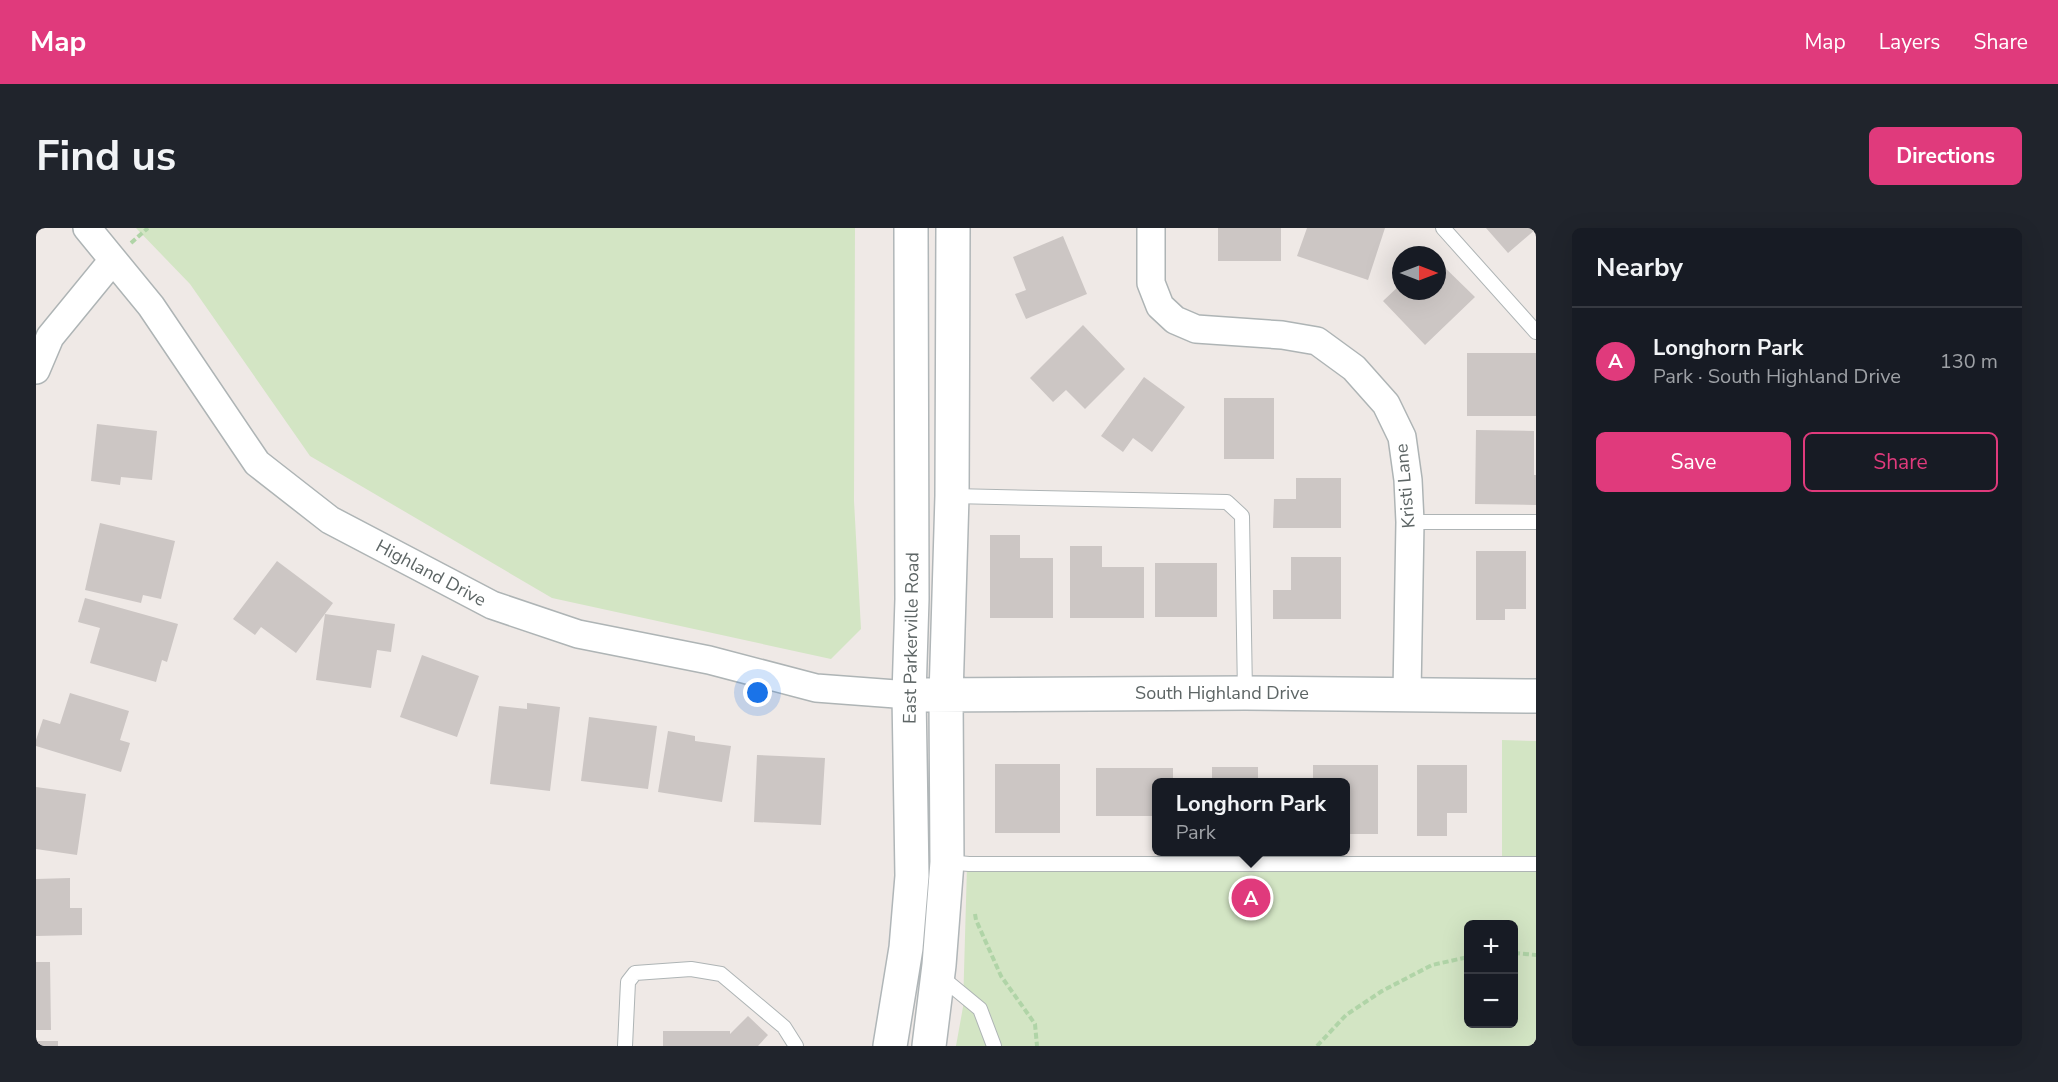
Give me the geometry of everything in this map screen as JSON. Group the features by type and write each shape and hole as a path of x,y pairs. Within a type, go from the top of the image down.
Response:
{"main road":[{"name":"East Parkerville Road","path":"891,1046 906,948 912,876 909,695 912,599 911,228"},
{"name":"East Parkerville Road","path":"929,1046 938,975 947,862 946,696 952,496 953,228"},
{"name":"South Highland Drive","path":"909,695 1407,693 1536,696"}],"street":[{"name":"Highland Drive","path":"87,228 151,306 257,463 330,520 492,605 578,634 709,660 816,688 909,695"},
{"name":"Kristi Lane","path":"1151,228 1151,283 1160,306 1175,320 1196,329 1282,335 1317,342 1354,368 1386,404 1402,437 1408,480 1410,522 1407,693"},
{"path":"36,370 50,337 113,260"}],"lane":[{"path":"1443,228 1536,332"},
{"path":"952,496 1227,501 1242,516 1245,693"},
{"path":"1410,522 1536,522"},
{"path":"947,862 969,864 1390,862 1536,864"},
{"path":"625,1046 628,982 635,972 691,969 721,974 784,1027 796,1046"},
{"path":"938,975 980,1009 994,1046"}],"path":[{"path":"974,908 976,920 1001,976 1035,1024 1037,1046"},
{"path":"1518,953 1536,955"},
{"path":"1317,1046 1346,1015 1382,991 1432,965 1464,958"}],"green space":[{"path":"136,228 855,228 854,501 861,629 831,659 552,598 310,456 190,284"},
{"path":"1502,740 1536,741 1536,1046 956,1046 963,1007 967,866 1502,871"}],"building":[{"path":"1218,228 1281,228 1281,261 1218,261"},
{"path":"1307,228 1385,228 1368,280 1297,256"},
{"path":"1486,228 1536,228 1536,229 1508,253"},
{"path":"1063,236 1087,294 1026,319 1015,294 1026,290 1013,257"},
{"path":"1446,269 1475,297 1425,345 1383,301 1392,292 1392,300 1446,300"},
{"path":"1083,325 1125,369 1085,409 1066,390 1053,402 1030,378"},
{"path":"1467,353 1536,353 1536,416 1467,416"},
{"path":"1144,377 1185,407 1152,452 1133,438 1123,452 1101,436"},
{"path":"1224,398 1274,398 1274,459 1224,459"},
{"path":"97,424 157,431 152,480 121,477 120,485 91,481"},
{"path":"1476,430 1534,431 1536,505 1475,504"},
{"path":"1296,478 1341,478 1341,528 1273,528 1274,499 1296,499"},
{"path":"100,523 175,541 161,599 143,595 141,603 85,590"},
{"path":"990,535 1020,535 1020,558 1053,558 1053,618 990,618"},
{"path":"1070,546 1102,546 1102,567 1144,567 1144,618 1070,618"},
{"path":"1476,551 1526,551 1526,609 1505,609 1505,620 1476,620"},
{"path":"1291,557 1341,557 1341,619 1273,619 1273,590 1291,590"},
{"path":"277,561 333,603 296,653 261,627 255,635 233,619"},
{"path":"1155,563 1217,563 1217,617 1155,617"},
{"path":"85,598 178,624 167,662 162,660 156,682 90,663 100,628 78,622"},
{"path":"325,614 395,624 391,652 377,650 371,688 316,680"},
{"path":"422,655 479,676 457,737 400,717"},
{"path":"70,693 129,711 120,740 130,743 121,772 36,746 43,719 60,724"},
{"path":"527,703 560,707 550,791 490,784 499,706 527,709"},
{"path":"589,717 657,726 648,789 581,781"},
{"path":"668,731 695,736 695,741 731,746 722,802 658,792"},
{"path":"757,755 825,758 821,825 754,822"},
{"path":"995,764 1060,764 1060,833 995,833"},
{"path":"1313,765 1378,765 1378,834 1350,834 1350,778 1313,778"},
{"path":"1417,765 1467,765 1467,813 1447,813 1447,836 1417,836"},
{"path":"1212,767 1258,767 1258,778 1212,778"},
{"path":"1096,768 1173,768 1173,778 1152,778 1152,816 1096,816"},
{"path":"36,787 86,794 77,855 36,849"},
{"path":"70,878 70,908 82,908 82,935 36,936 36,879"},
{"path":"36,962 50,962 51,1030 36,1030"},
{"path":"748,1016 768,1035 758,1046 663,1046 663,1031 730,1031 730,1034"},
{"path":"36,1041 58,1041 58,1046 36,1046"}],"place":[{"name":"Longhorn Park","path":"1251,898"}]}
